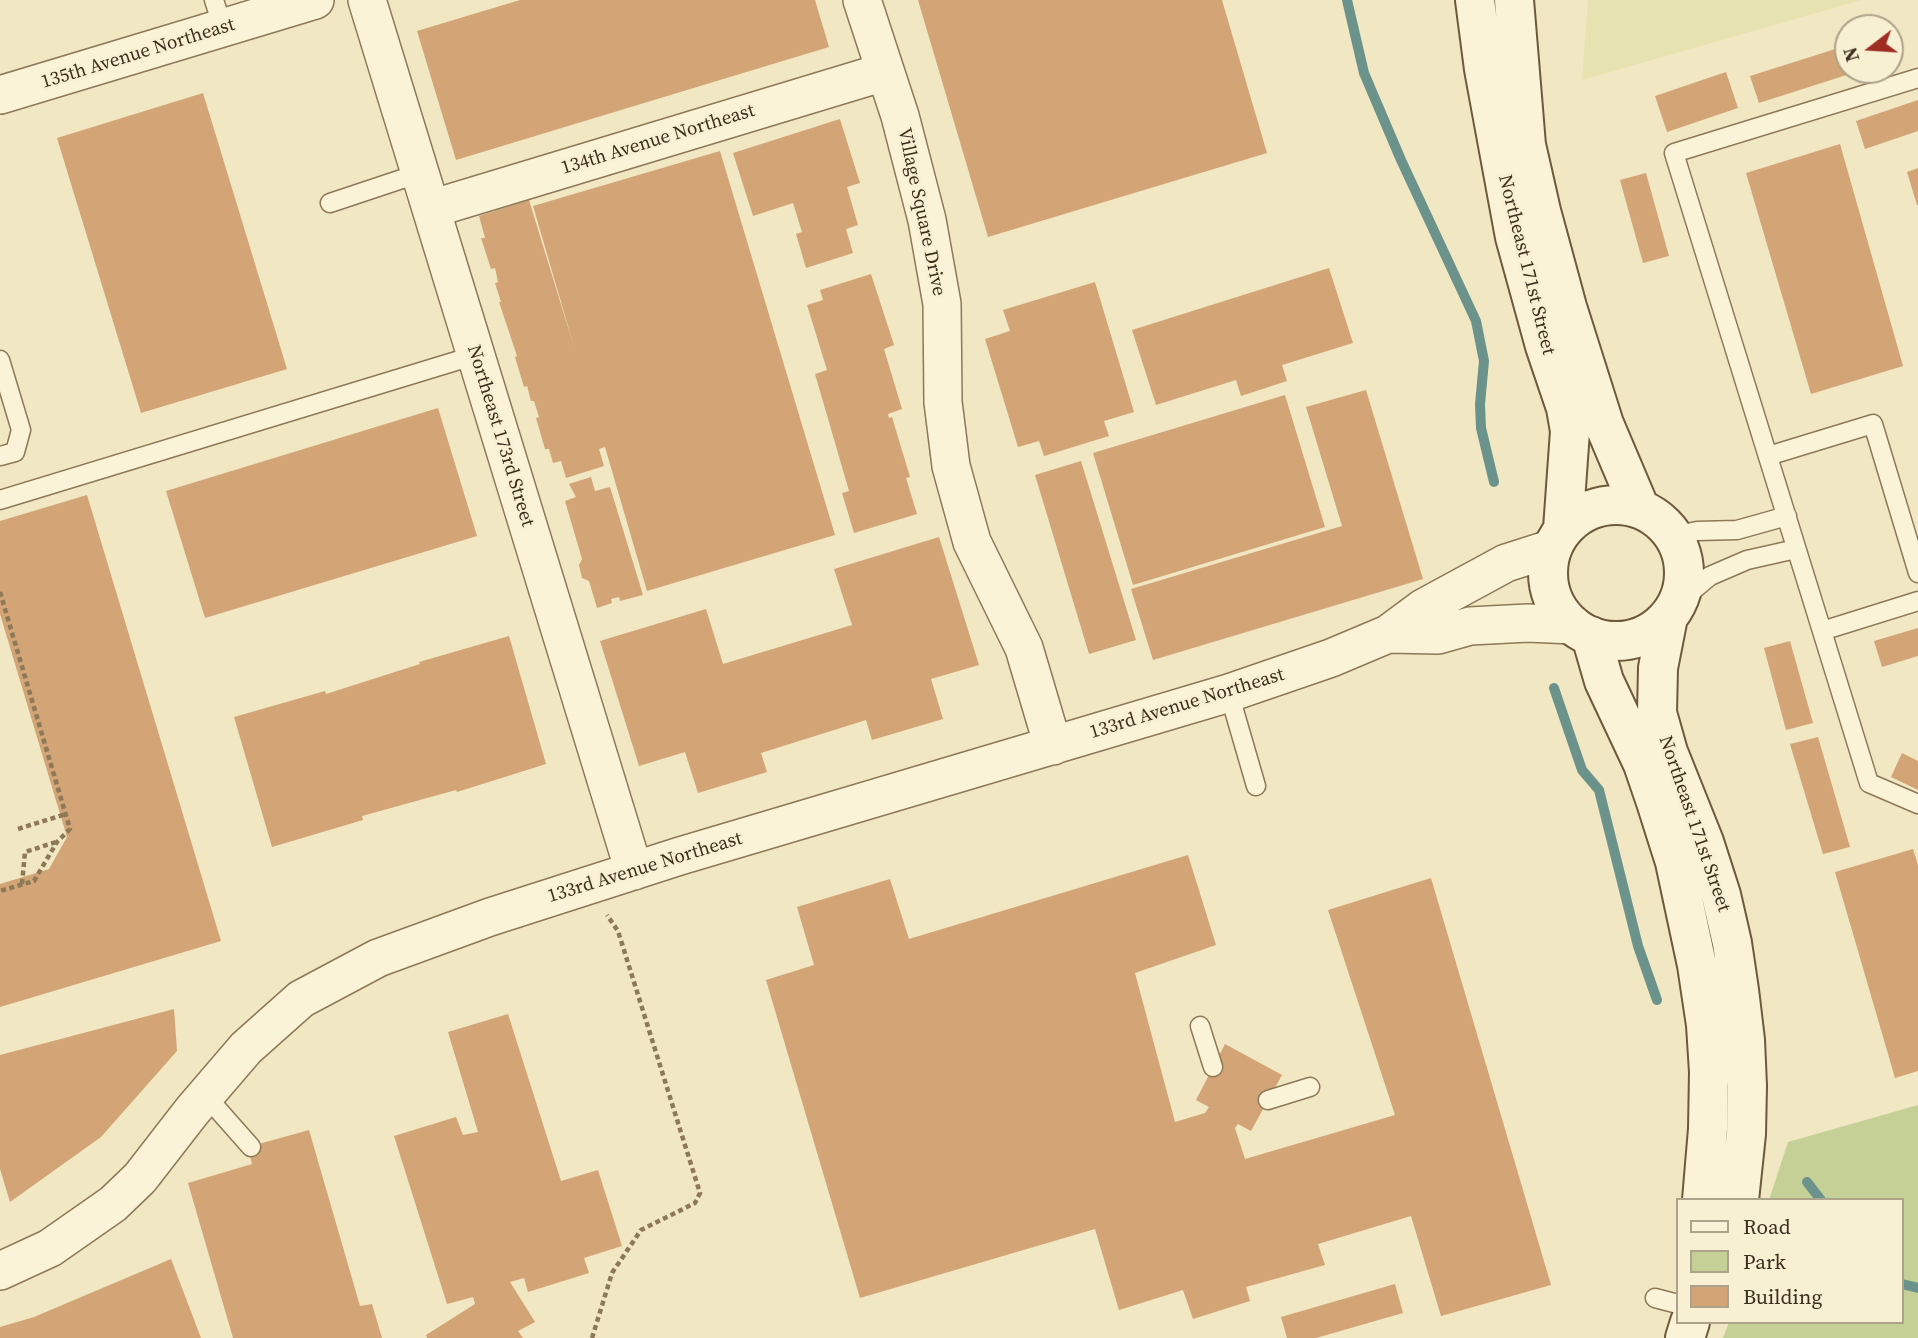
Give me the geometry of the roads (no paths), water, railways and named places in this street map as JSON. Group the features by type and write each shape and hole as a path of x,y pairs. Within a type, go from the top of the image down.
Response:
{"main road":[{"name":"Northeast 171st Street","path":"1475,0 1484,69 1515,237 1545,346 1566,408 1570,431 1558,539"},
{"name":"Northeast 171st Street","path":"1514,0 1526,145 1541,211 1567,307 1604,424 1640,509"},
{"path":"1620,505 1640,509 1659,520 1673,536 1682,555 1682,588 1671,612 1652,631 1633,639 1611,641 1582,631 1559,610 1550,590 1548,569 1558,539 1579,516 1598,507 1620,505"},
{"name":"Northeast 171st Street","path":"1671,612 1658,668 1657,713 1668,752 1704,842 1721,895 1740,990 1747,1086 1746,1134 1739,1198"},
{"name":"Northeast 171st Street","path":"1582,631 1643,764 1675,862 1706,1025 1708,1129 1702,1198"}],"street":[{"name":"135th Avenue Northeast","path":"0,95 218,14 315,0"},
{"name":"Northeast 173rd Street","path":"367,0 634,871"},
{"name":"Village Square Drive","path":"862,0 900,116 923,207 942,304 943,402 951,467 972,542 1024,648 1053,746"},
{"name":"134th Avenue Northeast","path":"431,209 884,72"},
{"name":"133rd Avenue Northeast","path":"0,1271 50,1248 113,1204 140,1178 246,1048 301,999 390,953 490,917 634,871 1229,693 1331,658 1388,634 1423,607 1558,539"},
{"name":"133rd Avenue Northeast","path":"1388,634 1438,635 1470,626 1504,624 1582,631"}],"lane":[{"path":"1918,78 1674,153 1869,783 1918,804"},
{"path":"330,203 420,173"},
{"path":"0,500 476,355"},
{"path":"0,360 21,430 15,452 0,456"},
{"path":"1768,456 1872,424 1918,573"},
{"path":"1673,536 1697,531 1737,530 1787,516"},
{"path":"1671,612 1710,576 1746,560 1796,548"},
{"path":"1822,631 1918,601"},
{"path":"1229,693 1256,786"},
{"path":"1200,1026 1213,1067"},
{"path":"1268,1100 1311,1087"},
{"path":"205,1095 251,1147"},
{"path":"1655,1298 1676,1303"}],"waterway":[{"path":"1347,0 1364,73 1476,321 1484,361 1481,428 1494,482"},
{"path":"1554,688 1582,770 1599,790 1638,946 1657,1000"},
{"path":"1807,1182 1819,1198"},
{"path":"1904,1284 1918,1288"}]}
